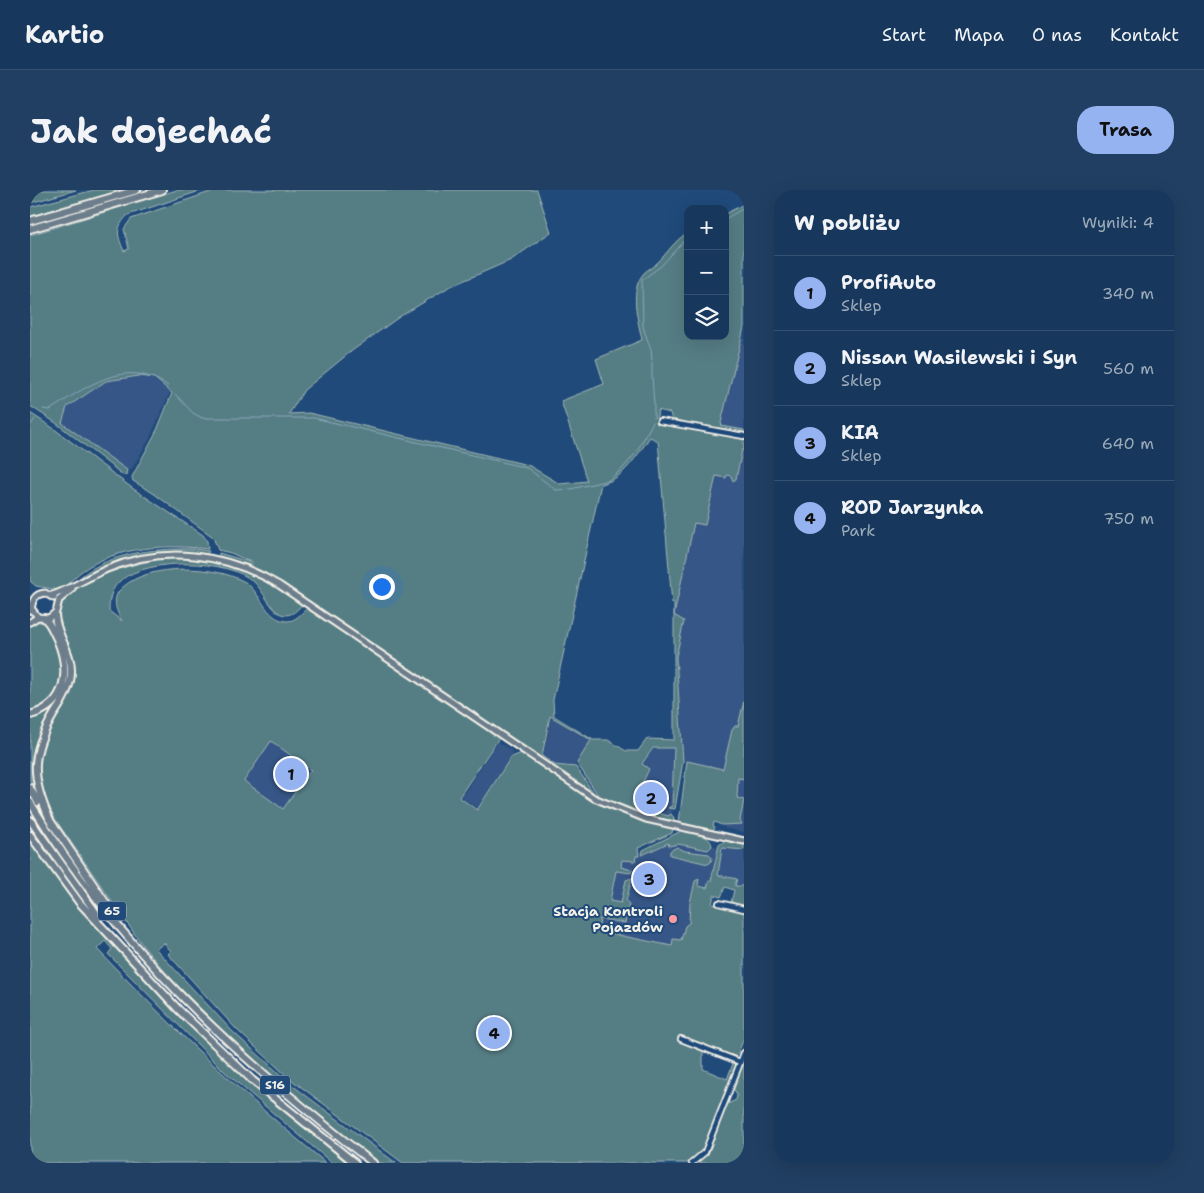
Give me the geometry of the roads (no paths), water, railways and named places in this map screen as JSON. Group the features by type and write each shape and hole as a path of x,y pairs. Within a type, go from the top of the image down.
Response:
{"highway":[{"path":"30,221 136,190"},
{"path":"30,229 162,190"},
{"path":"50,820 37,788 34,761 42,734 66,694 71,671 68,652 55,621 55,614"},
{"path":"30,715 49,706 57,697 65,675 66,666 60,648 45,619"},
{"name":"65","path":"30,788 138,950"},
{"name":"S16","path":"30,802 79,876 138,950 225,1041 316,1119 373,1163"},
{"name":"S16","path":"30,820 70,879 126,952"},
{"name":"S16","path":"30,835 79,902 205,1036 290,1112 354,1163"}],"main road":[{"path":"52,596 126,562 169,555 211,558 257,572 588,794 629,814 744,841"},
{"path":"57,604 52,596 45,593 37,595 32,601 31,611 38,617 45,619 55,614 57,604 82,582"},
{"path":"30,622 38,617"}],"street":[{"path":"660,421 744,436"},
{"path":"719,903 744,909"},
{"path":"681,1039 740,1062"},
{"path":"692,1163 705,1152 744,1052"}],"waterway":[{"path":"729,217 744,208"},
{"path":"652,360 651,350 643,327 642,280 661,266 684,240"},
{"path":"652,362 654,418"},
{"path":"43,409 50,410 92,384 122,374 152,377 168,386"},
{"path":"175,394 193,413 202,418 314,418 527,468 556,490 571,489 609,480 635,454"},
{"path":"30,426 35,419"},
{"path":"637,451 653,422"}],"place":[{"name":"ProfiAuto","path":"291,774"},
{"name":"Nissan Wasilewski i Syn","path":"651,798"},
{"name":"KIA","path":"649,879"},
{"name":"Stacja Kontroli Pojazdów","path":"673,919"},
{"name":"ROD Jarzynka","path":"494,1033"}]}
